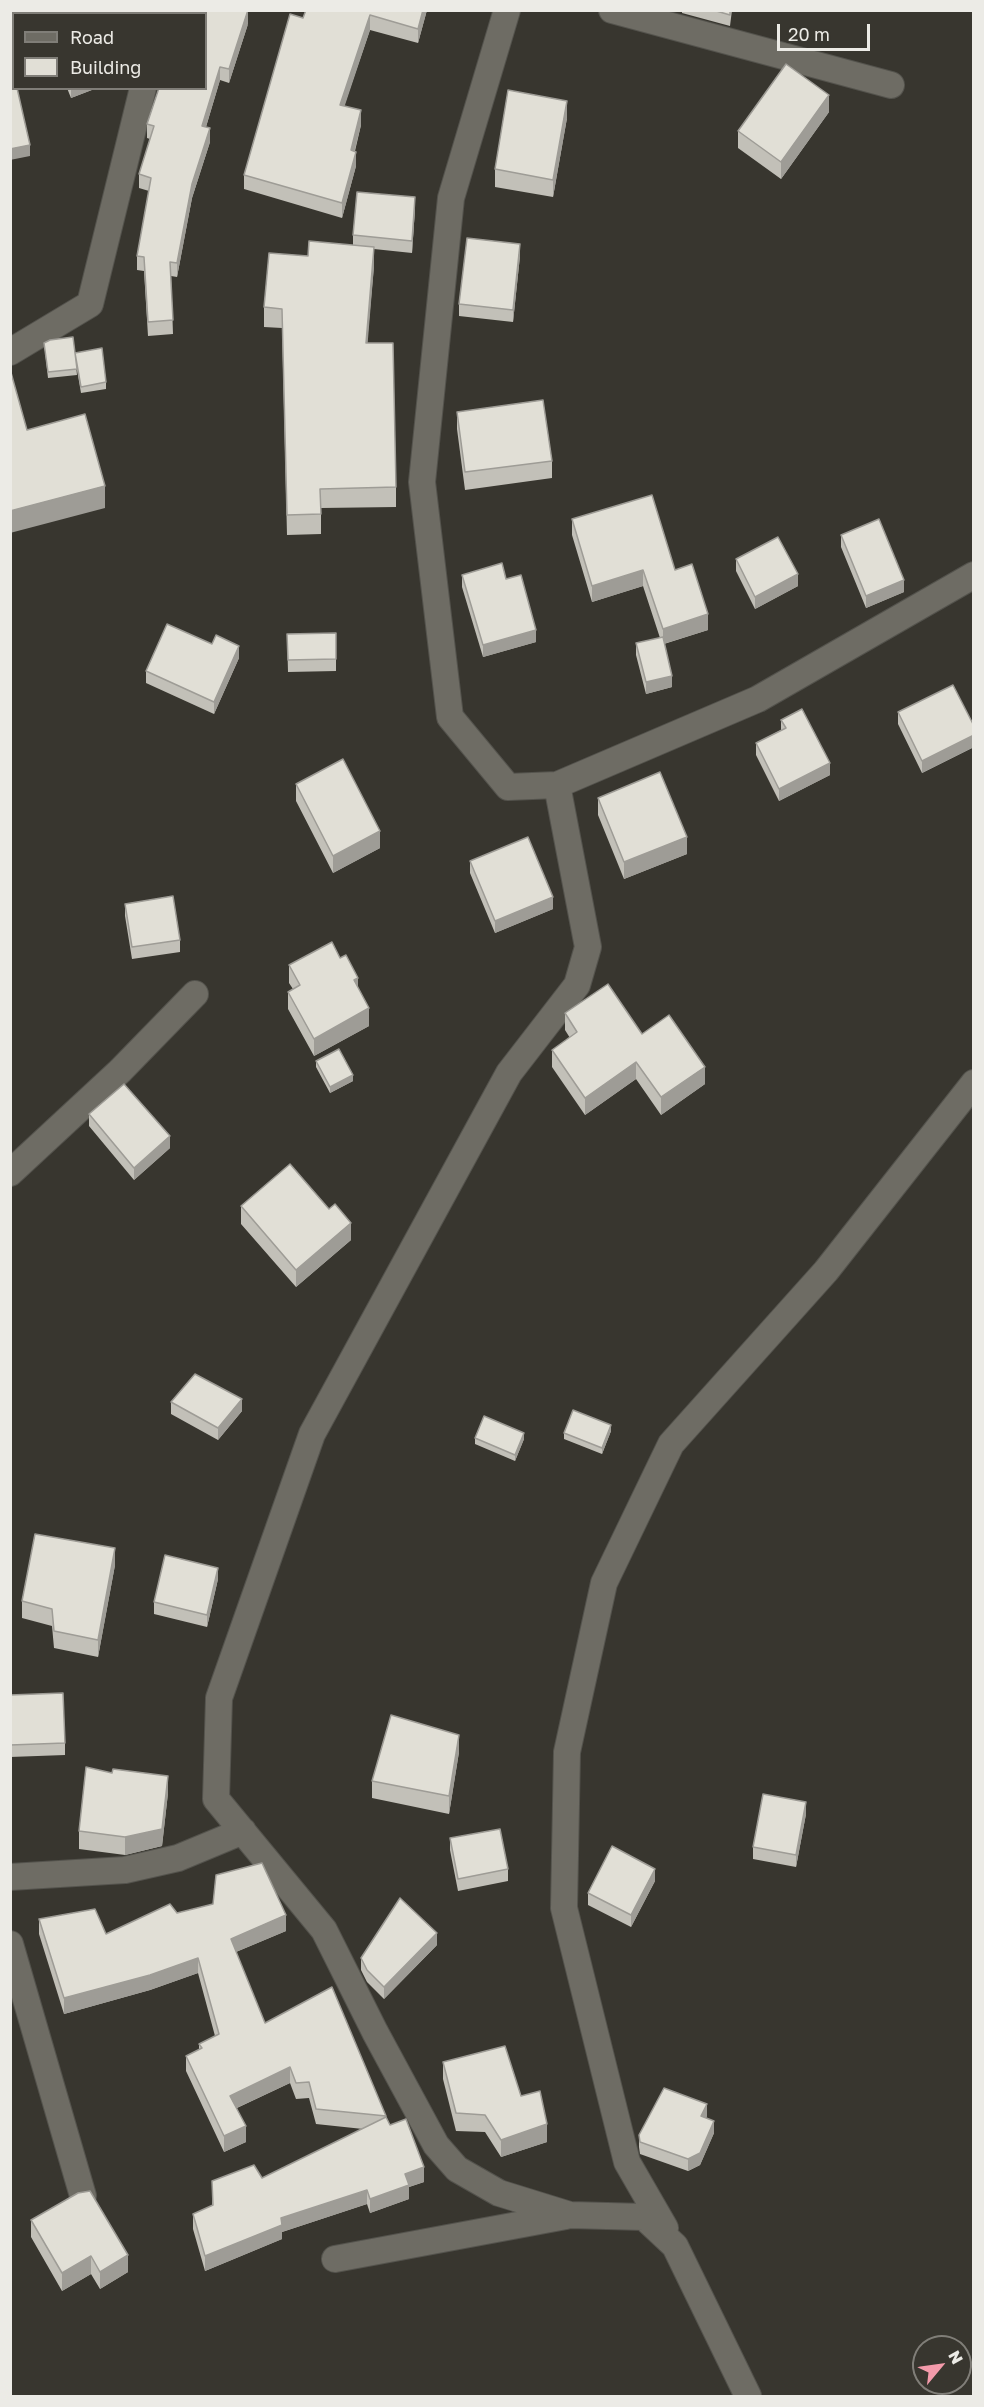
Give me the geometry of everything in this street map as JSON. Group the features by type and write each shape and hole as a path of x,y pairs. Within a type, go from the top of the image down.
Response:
{"street":[{"path":"507,10 451,198 422,482 450,717 508,787 558,785 758,699 974,575"},
{"path":"612,10 891,85"},
{"path":"123,90 132,132"},
{"path":"10,352 90,304 142,90"},
{"path":"558,785 588,947 577,986 508,1073 312,1434 219,1698 216,1799 324,1930 375,2032 436,2145 457,2169 499,2193 570,2215"},
{"path":"10,1173 120,1071 195,993"},
{"path":"748,2397 675,2246 627,2162 564,1908 567,1752 604,1583 671,1444 826,1271 974,1083"},
{"path":"10,1877 125,1870 178,1858 243,1831"},
{"path":"10,1944 83,2196"},
{"path":"335,2259 570,2215 644,2217 675,2246"}],"building":[{"path":"10,10 92,10 92,12 12,12 12,42 10,42"},
{"path":"199,10 248,10 229,69 220,67 202,126 210,128 192,184 177,263 170,262 173,320 148,322 144,257 137,256 151,178 139,174 154,126 147,124 158,90 207,90 207,12 198,12"},
{"path":"306,10 423,10 418,29 370,15 340,105 361,110 351,150 356,152 342,203 244,175 290,14 303,18"},
{"path":"713,10 730,10 730,15"},
{"path":"10,60 12,90 17,90 30,145 10,149"},
{"path":"786,64 829,95 781,162 738,131"},
{"path":"508,90 567,101 553,180 495,169"},
{"path":"357,192 415,197 412,241 353,235"},
{"path":"467,238 520,244 513,310 459,304"},
{"path":"309,241 374,247 366,343 393,343 396,487 320,489 321,514 287,515 282,309 264,307 269,253 308,256"},
{"path":"73,337 77,369 48,372 44,343"},
{"path":"102,348 106,382 81,387 75,353"},
{"path":"10,369 27,430 85,414 105,486 10,511"},
{"path":"543,400 552,461 465,472 457,412"},
{"path":"652,495 675,570 692,564 708,614 663,629 643,570 592,586 572,519"},
{"path":"879,519 904,580 866,596 841,535"},
{"path":"778,537 798,574 755,597 736,559"},
{"path":"502,563 506,579 521,575 536,630 483,645 462,575"},
{"path":"167,624 212,644 216,635 239,646 214,702 146,671"},
{"path":"336,633 336,659 288,660 287,634"},
{"path":"663,637 672,676 646,682 636,643"},
{"path":"953,685 974,726 974,735 922,761 898,712"},
{"path":"802,709 830,763 779,789 756,743 786,728 781,720"},
{"path":"343,759 380,831 333,856 296,784"},
{"path":"660,772 687,837 624,862 598,798"},
{"path":"528,837 553,897 495,921 470,861"},
{"path":"173,896 180,940 132,947 125,904"},
{"path":"332,942 340,958 346,955 358,978 354,980 369,1008 314,1039 288,992 300,985 289,965"},
{"path":"608,984 642,1034 669,1015 705,1067 661,1097 636,1062 585,1098 552,1050 577,1032 565,1013"},
{"path":"339,1049 353,1075 330,1087 316,1061"},
{"path":"124,1084 170,1136 134,1168 89,1114"},
{"path":"290,1164 329,1209 335,1204 351,1223 296,1270 241,1206"},
{"path":"195,1374 242,1399 218,1428 171,1402"},
{"path":"573,1410 611,1425 602,1448 564,1433"},
{"path":"484,1416 524,1433 515,1455 475,1438"},
{"path":"35,1534 115,1548 98,1640 54,1631 52,1609 22,1601"},
{"path":"165,1555 218,1568 207,1615 154,1602"},
{"path":"63,1693 65,1743 10,1745 10,1695"},
{"path":"391,1715 459,1735 449,1796 372,1781"},
{"path":"86,1767 112,1773 113,1769 168,1776 162,1829 125,1837 79,1831"},
{"path":"763,1794 806,1802 796,1855 753,1847"},
{"path":"500,1829 508,1869 458,1879 450,1838"},
{"path":"612,1846 655,1869 631,1915 588,1893"},
{"path":"262,1863 286,1915 231,1939 265,2023 332,1987 386,2116 316,2109 309,2082 296,2083 290,2067 230,2096 246,2126 224,2136 186,2056 202,2048 199,2044 219,2034 198,1958 150,1975 64,1998 39,1919 95,1909 106,1934 170,1904 177,1913 213,1904 216,1875"},
{"path":"400,1898 437,1933 384,1987 367,1970 361,1958"},
{"path":"505,2046 521,2096 540,2091 547,2124 501,2140 485,2115 456,2113 443,2062"},
{"path":"664,2088 707,2104 701,2116 714,2121 700,2153 688,2159 640,2142 639,2135"},
{"path":"386,2117 390,2125 406,2119 424,2167 405,2174 409,2185 370,2199 367,2190 281,2218 282,2225 205,2256 193,2214 213,2205 212,2181 254,2165 262,2178"},
{"path":"90,2191 128,2255 100,2272 91,2256 62,2273 31,2220 78,2193"}]}
